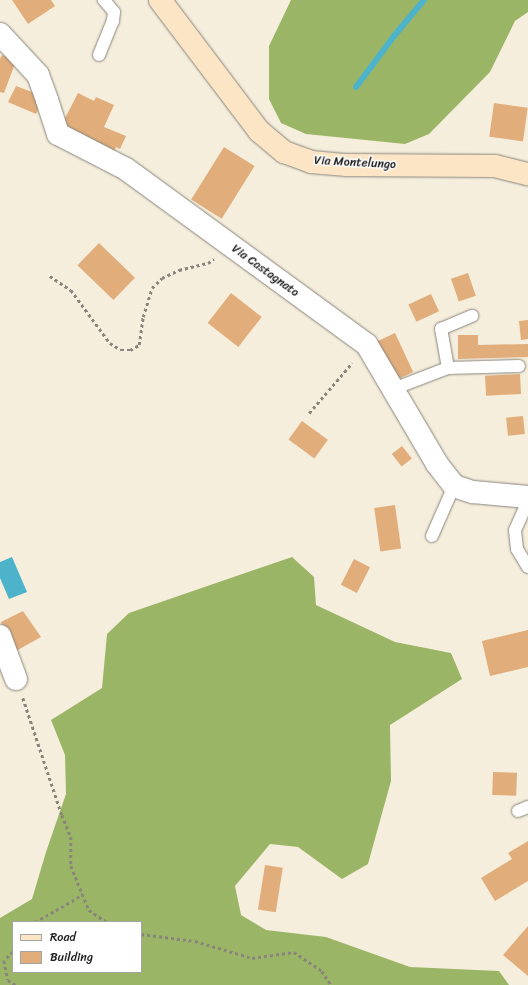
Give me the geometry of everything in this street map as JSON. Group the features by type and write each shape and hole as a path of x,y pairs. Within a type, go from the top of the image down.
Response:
{"street":[{"name":"Via Montelungo","path":"160,0 259,131 284,152 311,162 347,165 495,166 528,174"},
{"name":"Via Castagnato","path":"0,34 38,75 48,100 53,122 58,134 126,169 367,345 438,464 454,486"},
{"path":"454,486 473,492 528,497"},
{"path":"0,636 16,679"}],"lane":[{"path":"98,55 113,22 114,12 104,0"},
{"path":"448,368 441,329 472,316"},
{"path":"393,389 448,368 519,366"},
{"path":"432,536 454,486"},
{"path":"528,501 515,530 517,550 528,567"}],"path":[{"path":"50,276 71,290 110,343 121,350 130,350 139,345 143,317 152,288 162,278 179,270 208,263 215,258 227,243"},
{"path":"309,413 367,345"},
{"path":"16,679 62,815 72,837 72,866 89,910 106,921"},
{"path":"37,921 77,898 82,893"},
{"path":"142,934 195,941 252,958 294,952 322,971 331,985"},
{"path":"12,953 4,961 8,980 16,985"}],"green space":[{"path":"291,0 528,0 528,12 515,21 490,72 429,134 405,144 306,134 281,123 269,99 269,46"},
{"path":"292,557 314,577 316,605 395,642 451,653 462,679 390,725 391,781 368,864 342,879 298,847 270,844 235,886 241,915 266,930 326,937 410,967 499,971 509,985 0,985 0,918 32,899 66,794 65,755 51,720 102,688 107,634 129,613"}],"water":[{"path":"12,557 27,592 9,599 0,578 0,562"}],"building":[{"path":"12,0 51,0 55,6 28,24"},
{"path":"2,55 16,61 4,93 0,92 0,59"},
{"path":"16,86 45,97 36,114 8,102"},
{"path":"78,93 94,101 96,97 114,105 104,127 126,136 120,149 116,147 113,155 61,126"},
{"path":"494,103 528,108 523,141 489,137"},
{"path":"224,147 255,166 222,219 191,200"},
{"path":"99,243 135,278 113,300 77,265"},
{"path":"468,273 476,296 459,302 451,279"},
{"path":"231,293 262,317 238,347 208,323"},
{"path":"431,294 439,311 416,322 408,305"},
{"path":"528,320 528,339 521,340 519,321"},
{"path":"395,333 413,372 392,382 374,343"},
{"path":"458,335 478,335 478,345 528,344 528,357 458,359"},
{"path":"520,374 521,394 486,396 485,376"},
{"path":"523,416 525,434 508,436 506,418"},
{"path":"302,421 328,440 314,458 288,440"},
{"path":"402,446 412,459 402,467 392,454"},
{"path":"395,505 401,549 380,551 374,508"},
{"path":"354,559 370,567 357,593 341,585"},
{"path":"23,611 41,637 16,651 1,622"},
{"path":"528,630 528,667 490,676 482,641"},
{"path":"493,772 517,773 516,796 492,795"},
{"path":"528,841 528,881 495,901 481,878 512,859 508,853"},
{"path":"265,865 283,868 276,912 258,909"},
{"path":"528,926 528,976 503,955"}],"waterway":[{"path":"356,87 394,36 424,0"}]}
